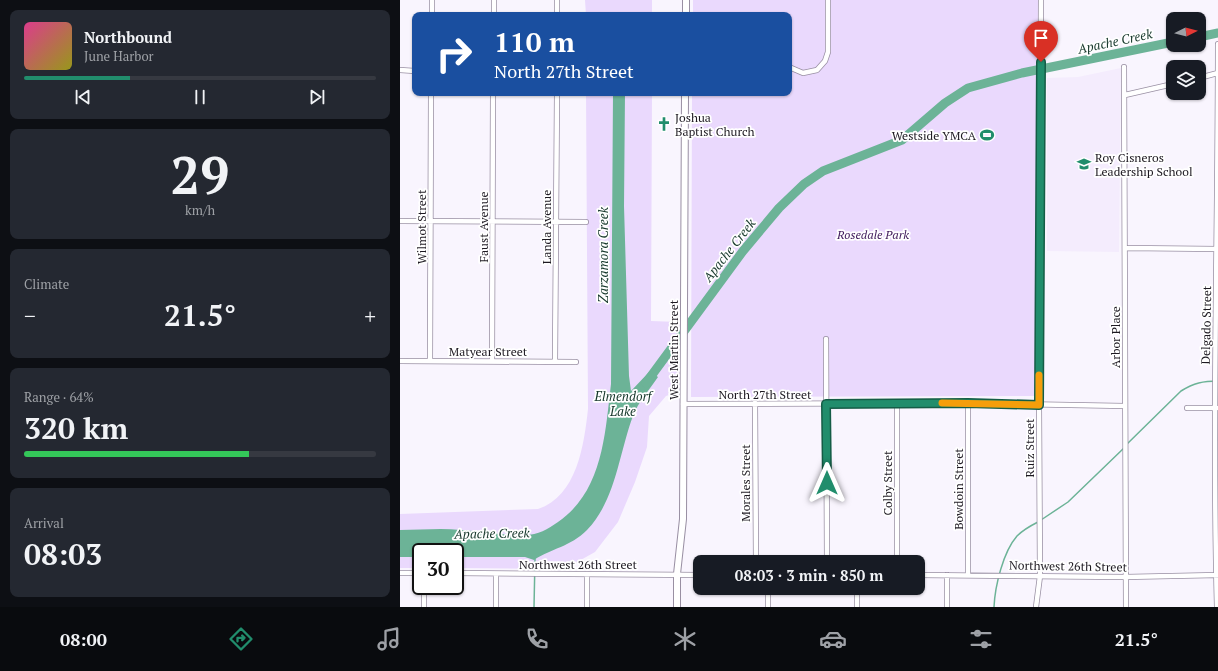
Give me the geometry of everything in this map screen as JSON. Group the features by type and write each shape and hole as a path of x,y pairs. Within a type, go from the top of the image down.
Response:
{"street":[{"path":"432,0 432,12"},
{"path":"494,0 494,12"},
{"path":"557,0 557,12"},
{"path":"686,0 686,12"},
{"path":"792,68 803,73 817,70 825,61 828,52 828,0"},
{"name":"Ruiz Street","path":"1036,607 1040,576 1039,405 1041,0"},
{"name":"Delgado Street","path":"1217,607 1217,408 1215,373 1218,249 1218,44"},
{"name":"Arbor Place","path":"1124,67 1126,248 1124,457 1126,607"},
{"path":"400,70 412,70"},
{"path":"1206,76 1218,73"},
{"path":"1125,95 1166,86"},
{"name":"Wilmot Street","path":"430,361 432,96"},
{"name":"Faust Avenue","path":"492,362 494,96"},
{"name":"Landa Avenue","path":"555,362 557,96"},
{"name":"West Martin Street","path":"677,607 677,574 683,519 685,96"},
{"path":"400,221 586,222"},
{"path":"1126,248 1218,249"},
{"path":"826,339 827,555"},
{"name":"Matyear Street","path":"400,360 576,362"},
{"name":"Morales Street","path":"755,403 756,555"},
{"name":"North 27th Street","path":"683,404 968,403 1125,406"},
{"name":"Bowdoin Street","path":"968,403 968,575"},
{"name":"Colby Street","path":"897,404 897,555"},
{"path":"1187,408 1217,408"},
{"path":"400,573 412,573"},
{"name":"Northwest 26th Street","path":"464,573 693,574"},
{"path":"496,574 496,607"},
{"path":"587,574 587,607"},
{"name":"Northwest 26th Street","path":"925,575 1125,577 1217,575"},
{"path":"947,575 947,607"},
{"path":"424,595 424,607"},
{"path":"768,595 768,607"},
{"path":"857,595 857,607"}],"shaded area":[{"name":"Roy Cisneros Leadership School","path":"1121,68 1119,252 1047,251 1047,78 1078,77"}],"green space":[{"path":"585,0 652,0 652,12 586,12"},
{"name":"Rosedale Park","path":"693,0 1038,0 1035,396 691,397 692,96 792,96 792,12 693,12"},
{"path":"586,96 652,96 651,321 679,322 677,392 666,396 649,416 647,447 635,482 618,522 595,552 570,566 550,569 464,568 464,543 412,543 412,568 400,568 400,514 538,509 551,502 562,493 570,481 581,453 588,409"}],"water":[{"name":"Elmendorf Lake","path":"613,96 625,96 624,206 629,376 631,391 650,371 658,377 635,411 628,430 611,491 597,518 581,536 568,544 534,560 525,557 464,557 464,543 412,543 412,557 400,557 400,530 453,529 501,534 530,535 543,531 558,522 573,509 593,478 599,460 607,422 611,384"}],"waterway":[{"name":"Apache Creek","path":"1206,36 1218,33"},
{"name":"Apache Creek","path":"646,383 743,251 779,208 804,184 823,171 902,140 945,103 968,88 1022,73 1166,43"},
{"path":"1126,445 1181,391 1199,383 1218,381"},
{"path":"1041,520 1068,502 1124,448"},
{"path":"994,607 998,580 1004,560 1012,543 1017,536 1038,522"},
{"path":"534,607 535,559"}],"slow traffic":[{"path":"942,403 1039,405 1039,375"}],"place":[{"name":"Joshua Baptist Church","path":"664,124"},
{"name":"Westside YMCA","path":"987,135"},
{"name":"Roy Cisneros Leadership School","path":"1084,164"}],"route":[{"path":"827,483 826,404 968,403 1039,405 1041,62"}],"water label":[{"name":"Zarzamora Creek","path":"603,255"}]}
